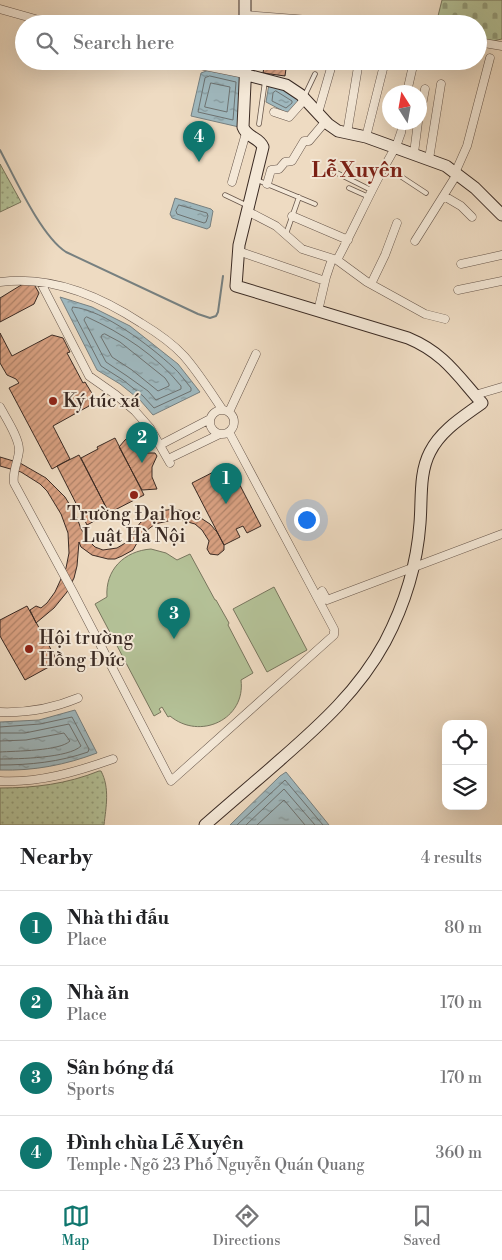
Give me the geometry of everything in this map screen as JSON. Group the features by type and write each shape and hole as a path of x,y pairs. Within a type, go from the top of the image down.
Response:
{"street":[{"path":"245,0 245,15"},
{"path":"0,9 21,15"},
{"path":"487,44 502,46"},
{"path":"487,69 490,58"},
{"path":"234,70 286,85 304,98 338,131 366,137 446,166 475,188 502,215"},
{"path":"206,825 343,703 373,663 397,618 414,566 420,524 423,476 428,457 442,434 482,403 443,358 422,344 408,338 236,286 238,251 263,147 258,139 246,133 243,127 247,70"},
{"path":"267,184 271,170 279,169 285,162 292,161 304,141 309,142 322,117 331,70"},
{"path":"347,133 358,70"},
{"path":"366,137 383,70"},
{"path":"409,85 412,70"},
{"path":"416,241 456,173 467,146 487,70"},
{"path":"429,159 441,84"},
{"path":"274,112 289,117 304,98"},
{"path":"318,311 325,281 396,148 402,130"},
{"path":"414,153 417,130"},
{"path":"232,182 246,133"},
{"path":"444,196 461,206 472,216"},
{"path":"248,209 276,226 302,249 335,260 371,284 426,314 445,319"},
{"path":"292,216 348,240"},
{"path":"371,284 386,255 397,223"},
{"path":"238,251 325,281"},
{"path":"461,264 502,255"},
{"path":"458,290 502,281"},
{"path":"0,282 41,283 61,286 89,295 120,310 150,328 184,356 226,411 233,416 235,422 233,428 229,432 220,434 169,461 150,428 135,411 89,376 41,283"},
{"path":"226,411 256,354"},
{"path":"475,395 502,387"},
{"path":"0,407 20,448 14,473 14,483 73,592 171,782 334,635 334,629 229,432"},
{"path":"160,445 210,419 215,412 226,411"},
{"path":"210,419 212,429 220,434"},
{"path":"322,591 327,600 502,534"},
{"path":"0,712 44,708 78,698"},
{"path":"0,781 26,781 45,778 81,770 113,759"}],"lane":[{"path":"304,98 316,74"},
{"path":"259,124 265,78"},
{"path":"385,166 426,193"},
{"path":"335,172 371,194"},
{"path":"256,180 315,204"},
{"path":"349,188 371,194"},
{"path":"225,195 248,209"},
{"path":"286,234 299,197"}],"green space":[{"path":"442,0 502,0 502,39 487,42 487,15 438,15"},
{"path":"0,164 21,202 0,212"},
{"path":"151,549 166,553 177,560 190,554 229,623 228,625 253,673 241,680 241,694 236,706 229,715 219,722 207,726 194,726 182,723 170,716 168,717 162,707 159,709 161,712 154,716 95,604 107,597 109,578 118,564 132,554"},
{"path":"274,587 307,650 267,672 233,609"},
{"path":"101,771 106,784 104,825 0,825 0,788 50,784 75,779"}],"water":[{"path":"209,70 242,77 239,127 191,116 201,73"},
{"path":"269,84 277,86 301,100 287,113 266,102"},
{"path":"175,198 211,209 213,211 210,227 207,229 172,218 170,214"},
{"path":"60,297 92,307 130,326 178,364 200,392 153,415 140,400 120,384 97,370"},
{"path":"75,710 97,753 49,766 0,770 0,722 39,720"},
{"path":"286,772 329,825 230,825 280,776"}],"building":[{"path":"264,70 286,70 285,76 263,73"},
{"path":"31,279 39,293 34,304 0,322 0,298"},
{"name":"Ký túc xá","path":"0,333 12,356 52,335 63,338 70,352 67,353 83,383 85,382 93,395 89,406 53,426 70,459 52,469 9,388 19,383 16,379 7,375 0,363"},
{"path":"129,437 136,447 146,453 155,453 157,456 152,467 152,477 157,489 142,490 119,447"},
{"path":"115,438 144,495 109,513 81,458"},
{"path":"79,455 109,513 87,525 57,466"},
{"path":"0,457 20,463 46,478 65,497 76,515 81,529 95,547 103,550 117,548 127,542 140,523 146,518 160,511 174,509 193,513 210,524 224,545 224,550 218,555 210,554 207,549 209,541 202,530 195,524 177,519 155,524 142,534 133,550 115,559 92,555 81,547 79,542 77,566 74,578 67,592 54,608 36,623 30,610 36,606 41,608 55,592 66,568 69,553 68,533 61,514 47,491 40,484 21,472 0,466"},
{"path":"229,464 261,526 247,533 243,526 236,529 240,537 224,545 192,483"},
{"name":"Hội trường Hồng Đức","path":"27,606 58,662 25,680 0,636 0,620"}],"waterway":[{"path":"0,150 38,220 47,233 66,252 210,318 216,316 218,312 223,276"}],"place":[{"name":"Đình chùa Lễ Xuyên","path":"199,162"},
{"name":"Ký túc xá","path":"53,401"},
{"name":"Nhà ăn","path":"142,463"},
{"name":"Trường Đại học Luật Hà Nội","path":"134,495"},
{"name":"Nhà thi đấu","path":"226,504"},
{"name":"Sân bóng đá","path":"174,639"},
{"name":"Hội trường Hồng Đức","path":"29,649"}],"district":[{"name":"Lễ Xuyên","path":"357,171"}]}
